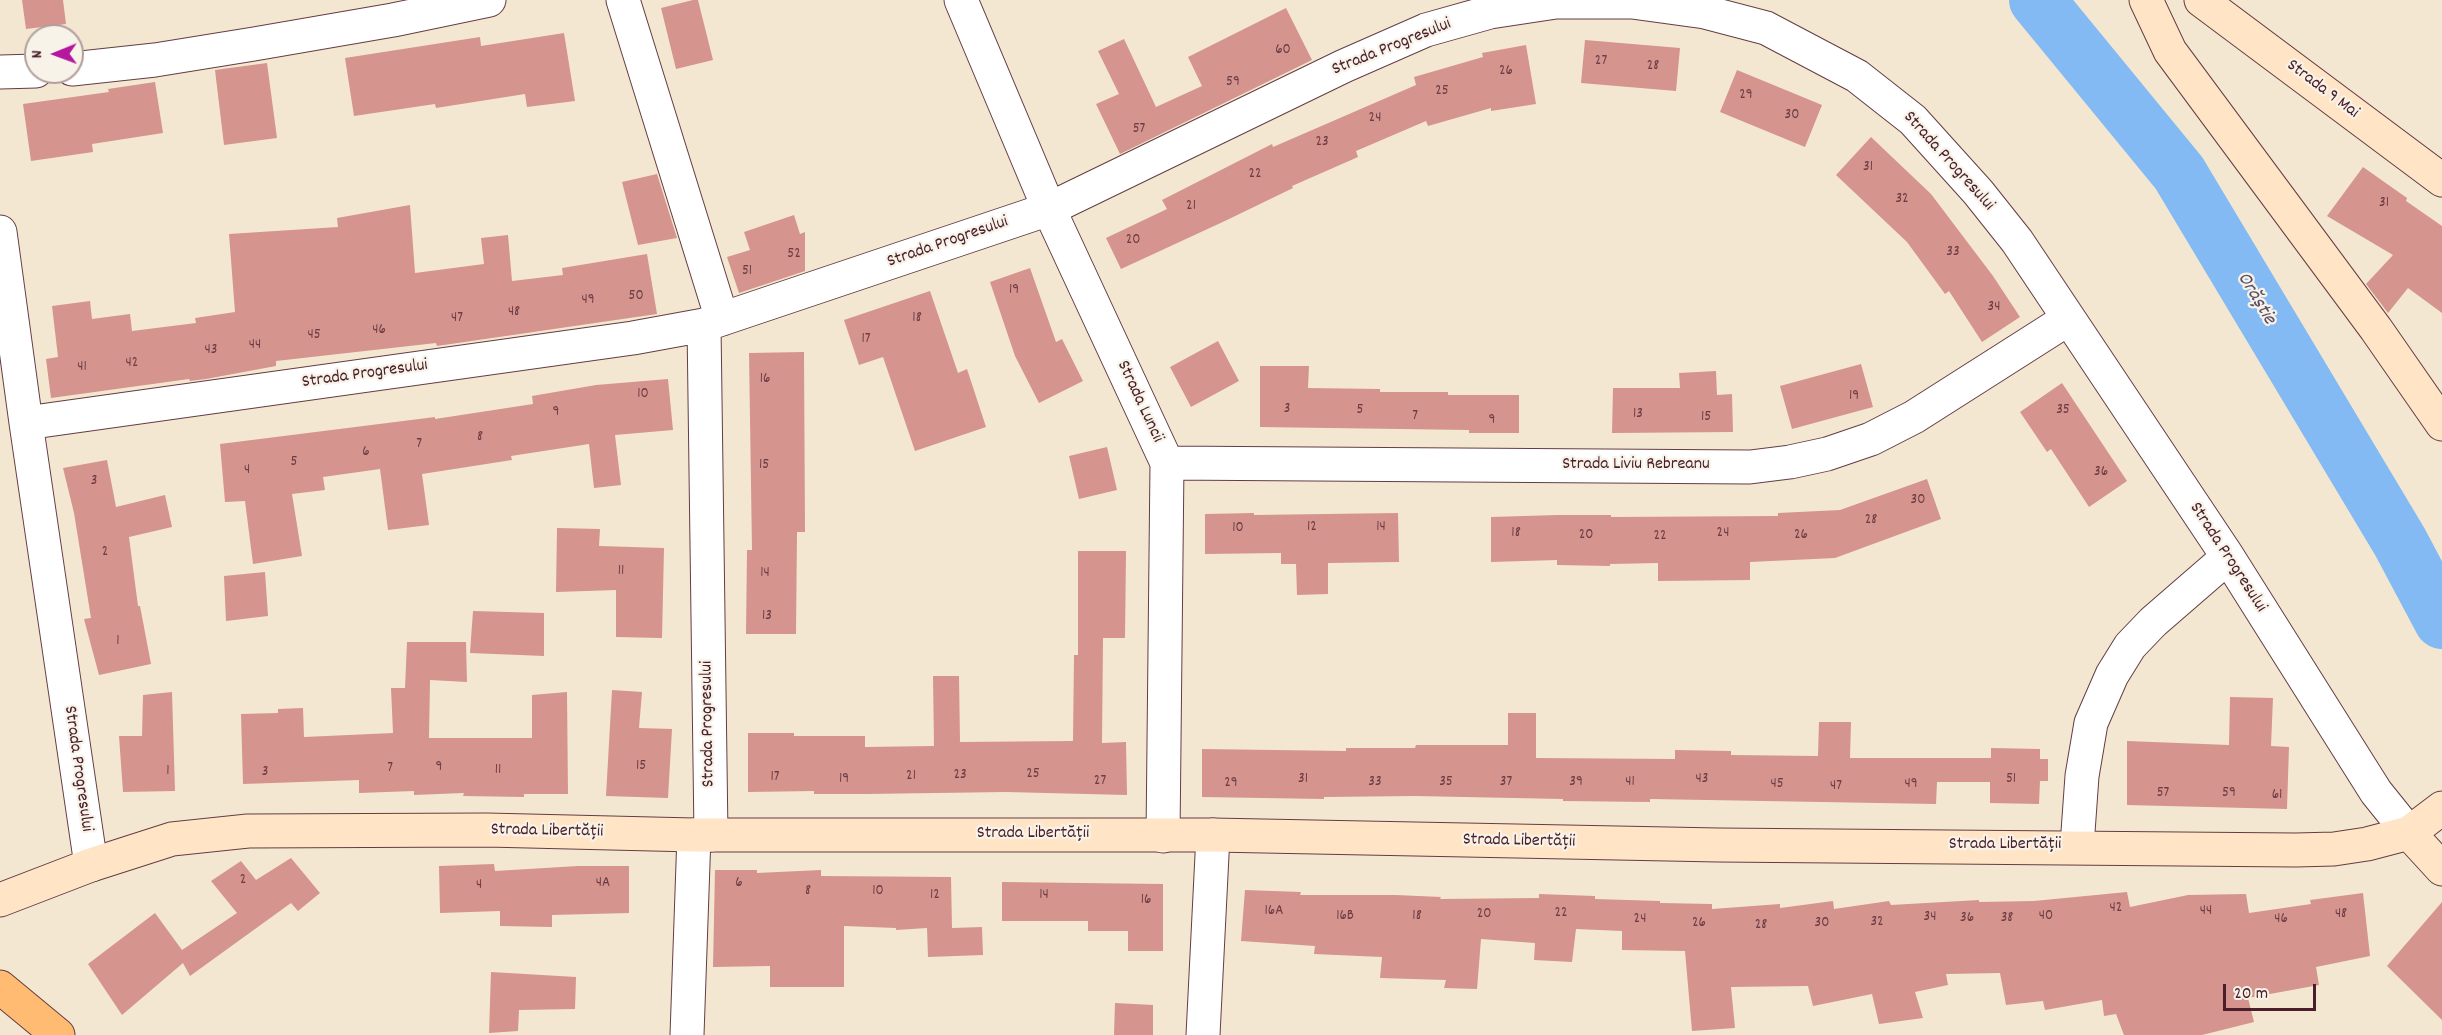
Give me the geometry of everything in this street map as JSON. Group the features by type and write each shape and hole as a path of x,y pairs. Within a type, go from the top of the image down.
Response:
{"main road":[{"path":"0,987 58,1035"}],"street":[{"path":"84,68 155,60 254,44 393,20 489,0"},
{"path":"623,0 713,322"},
{"name":"Strada Luncii","path":"961,0 1049,209 1167,463 1163,836"},
{"path":"2146,0 2170,51 2376,329 2442,424"},
{"name":"Strada 9 Mai","path":"2201,0 2442,180"},
{"name":"Strada Progresului","path":"26,423 633,338 713,322 1049,209 1344,66 1426,30 1490,12 1556,2 1632,2 1705,12 1766,28 1857,76 1913,120 1978,192 2017,241 2228,557 2376,792 2425,821"},
{"path":"0,72 24,71"},
{"name":"Strada Progresului","path":"0,232 3,273 91,865"},
{"name":"Strada Liviu Rebreanu","path":"1167,463 1750,467 1790,462 1827,454 1871,440 1914,417 2068,319"},
{"name":"Strada Progresului","path":"687,1035 702,835 713,322"},
{"name":"Strada Libertății","path":"2077,846 2082,776 2091,723 2112,675 2130,646 2153,622 2228,557"},
{"path":"2425,821 2442,869"},
{"name":"Strada Libertății","path":"0,900 91,865 172,839 248,831 475,830 702,835 1213,835 1718,845 2334,849 2367,844 2425,821"},
{"path":"1203,1035 1213,835"}],"building":[{"path":"22,0 63,0 66,24 25,24"},
{"path":"698,0 713,60 676,69 661,8"},
{"path":"1286,8 1312,60 1120,154 1096,104 1119,94 1098,51 1124,39 1156,107 1202,86 1188,57"},
{"path":"564,33 575,101 527,107 525,94 436,108 435,104 354,116 345,58 480,37 481,46"},
{"path":"1585,40 1680,48 1676,91 1581,83"},
{"path":"1526,45 1536,104 1491,111 1491,108 1428,126 1426,121 1356,151 1358,157 1292,186 1293,188 1121,269 1106,238 1167,209 1162,200 1272,144 1273,147 1416,85 1414,77 1483,57 1482,53"},
{"path":"267,63 277,138 224,145 215,70"},
{"path":"1737,70 1822,105 1805,147 1720,112"},
{"path":"155,82 163,133 92,144 93,152 31,161 23,104 109,92 108,89"},
{"path":"1871,137 1931,194 1993,276 2020,317 1982,342 1949,291 1945,294 1907,242 1836,175"},
{"path":"2363,167 2442,226 2442,313 2408,288 2388,313 2366,284 2393,255 2327,216"},
{"path":"657,174 677,238 638,245 622,182"},
{"path":"410,205 415,273 484,264 481,238 508,235 512,281 563,275 562,268 647,254 657,314 437,346 436,343 276,361 276,366 206,379 190,381 189,379 51,398 46,359 58,357 52,306 90,301 92,319 130,314 132,331 196,323 195,318 235,312 229,234 338,227 337,218"},
{"path":"794,215 800,234 805,232 805,271 739,293 727,257 750,250 744,232"},
{"path":"1030,268 1056,342 1062,339 1083,381 1039,403 1015,356 990,282"},
{"path":"930,291 958,373 967,369 986,427 915,451 883,357 859,365 844,320"},
{"path":"1218,341 1239,381 1191,407 1170,367"},
{"path":"804,352 805,532 797,532 796,634 746,634 747,550 752,550 749,353"},
{"path":"1861,364 1873,407 1792,429 1780,386"},
{"path":"1260,366 1309,366 1308,388 1380,389 1380,392 1448,392 1448,395 1519,395 1519,433 1469,433 1469,430 1260,427"},
{"path":"1716,371 1717,395 1732,394 1733,432 1612,433 1613,388 1680,388 1679,373"},
{"path":"668,379 673,430 615,435 621,485 594,488 589,444 511,456 512,460 422,474 429,525 388,530 380,469 323,477 325,490 292,494 302,556 253,564 245,501 225,502 220,444 435,417 435,419 533,404 532,396 596,385"},
{"path":"2062,383 2127,481 2089,507 2051,449 2047,452 2020,412"},
{"path":"1107,447 1117,490 1079,499 1069,456"},
{"path":"107,460 116,507 165,495 172,527 129,537 138,606 140,606 151,664 99,675 84,619 91,618 74,513 63,468"},
{"path":"1927,479 1941,519 1835,558 1750,562 1750,580 1658,581 1658,563 1610,564 1610,566 1557,565 1557,560 1491,562 1491,517 1778,516 1778,513 1840,510"},
{"path":"1254,513 1254,515 1398,513 1399,562 1328,563 1328,594 1297,595 1296,564 1281,564 1281,553 1205,554 1205,514"},
{"path":"557,528 600,529 599,546 664,548 662,638 616,637 616,590 556,592"},
{"path":"1078,551 1126,551 1125,638 1103,638 1102,743 1126,742 1127,795 1006,792 814,794 814,791 748,792 748,733 794,733 794,736 865,736 865,747 934,746 933,676 959,676 960,742 1073,741 1074,655 1078,655"},
{"path":"265,572 268,616 226,621 224,576"},
{"path":"473,611 544,613 544,656 470,653"},
{"path":"407,642 466,642 467,682 430,680 429,738 532,738 532,695 567,692 568,794 524,794 524,797 463,796 464,793 414,795 414,791 359,793 359,780 243,784 241,714 278,713 278,709 303,708 304,737 393,733 391,688 405,688"},
{"path":"612,690 642,692 639,728 672,729 668,798 606,796"},
{"path":"172,692 175,791 123,792 119,736 142,736 143,695"},
{"path":"2230,697 2273,698 2271,746 2289,747 2287,809 2127,805 2127,741 2229,745"},
{"path":"1508,713 1536,713 1536,758 1675,759 1675,750 1731,751 1731,755 1818,756 1819,722 1851,722 1850,758 1991,758 1991,748 2040,749 2040,759 2048,759 2048,781 2040,781 2039,804 1990,803 1990,782 1937,782 1936,804 1650,799 1650,802 1563,801 1563,799 1415,796 1324,797 1324,799 1202,797 1202,749 1346,751 1346,748 1415,748 1416,745 1508,745"},
{"path":"291,858 320,893 298,911 291,903 190,976 183,963 122,1015 88,964 155,913 182,950 237,913 211,881 241,861 256,880"},
{"path":"494,864 495,871 578,866 629,866 629,913 552,915 552,927 500,926 500,911 440,913 439,866"},
{"path":"715,870 757,870 757,873 821,870 821,876 951,877 952,928 982,927 983,955 928,957 927,928 896,930 896,928 844,926 844,987 770,987 770,966 713,967"},
{"path":"1002,882 1163,884 1163,951 1128,951 1128,931 1088,931 1088,921 1002,921"},
{"path":"1245,890 1301,892 1300,895 1396,895 1441,897 1440,899 1539,898 1539,894 1595,896 1595,899 1712,904 1712,909 1780,904 1780,908 1833,901 1834,909 1889,901 1891,905 1979,900 1979,902 2034,901 2127,892 2130,907 2188,895 2246,894 2249,913 2311,904 2310,900 2363,893 2370,956 2316,967 2319,985 2248,998 2254,1022 2202,1035 2124,1035 2116,1014 2104,1016 2102,1000 2045,1010 2043,1001 2006,1005 2000,973 1946,974 1948,985 1915,992 1923,1018 1879,1024 1872,994 1813,1006 1808,986 1731,987 1735,1028 1692,1031 1685,951 1622,950 1622,931 1576,929 1572,962 1534,960 1535,943 1481,939 1477,989 1444,988 1446,980 1380,978 1382,957 1314,954 1315,946 1241,941"},
{"path":"2442,902 2442,1020 2387,966"},
{"path":"491,972 576,977 575,1009 519,1010 518,1031 489,1033"},
{"path":"1115,1003 1153,1005 1153,1035 1114,1035"}],"waterway":[{"name":"Orăștie","path":"2037,0 2179,173 2400,542 2442,621"}]}
